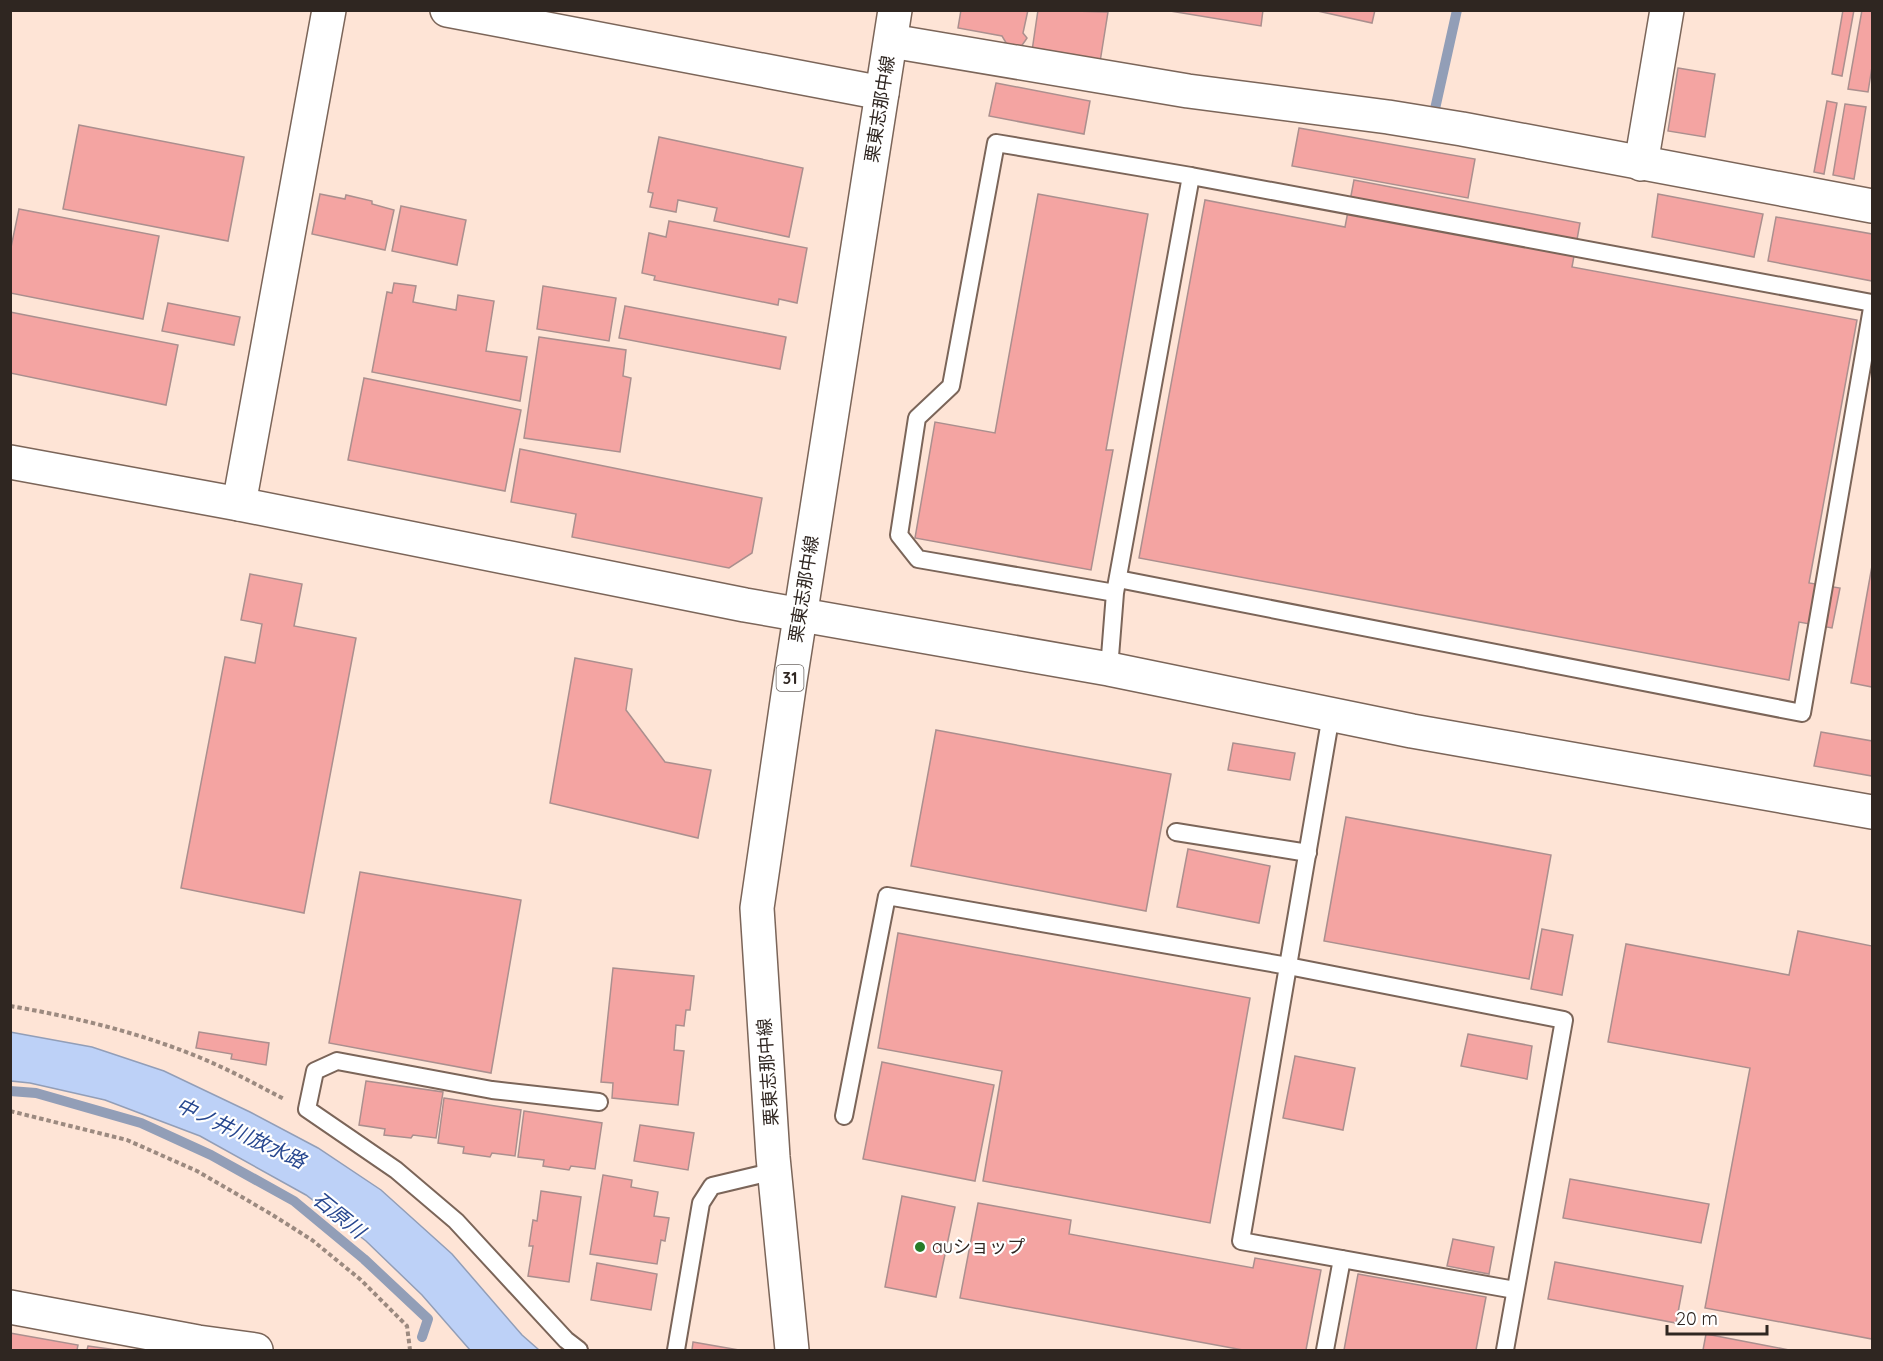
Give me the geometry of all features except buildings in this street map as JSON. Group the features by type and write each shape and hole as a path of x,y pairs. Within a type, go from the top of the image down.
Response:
{"street":[{"path":"239,504 329,10"},
{"path":"447,10 547,20 882,93"},
{"path":"1641,164 1667,10"},
{"path":"893,26 1188,91 1430,124 1872,206"},
{"name":"栗東志那中線","path":"792,1350 775,1171 757,908 800,615 893,26"},
{"path":"10,462 239,504 800,615 1109,669 1448,738 1872,812"},
{"path":"10,1307 197,1346 256,1350"}],"lane":[{"path":"1872,303 1191,176 996,143 951,386 917,418 899,535 918,559 1116,586 1802,713 1872,308"},
{"path":"1109,669 1116,586 1191,176"},
{"path":"1331,715 1241,1241 1515,1290"},
{"path":"1176,832 1308,853"},
{"path":"844,1116 887,896 1288,966 1564,1020 1505,1350"},
{"path":"579,1350 559,1332 456,1221 396,1170 307,1109 315,1071 337,1062 492,1090 599,1102"},
{"path":"676,1350 701,1203 712,1186 775,1171"},
{"path":"1325,1350 1341,1259"}],"path":[{"path":"10,1006 54,1014 159,1043 201,1058 307,1109"},
{"path":"10,1112 128,1140 197,1171 271,1214 312,1240 361,1280 407,1326 410,1350"}],"water":[{"name":"中ノ井川放水路","path":"10,1032 92,1047 164,1071 318,1148 381,1190 452,1254 522,1335 539,1350 470,1350 422,1295 366,1241 306,1195 200,1136 105,1100 30,1083 11,1081"}],"waterway":[{"path":"1435,109 1457,10"},
{"name":"石原川","path":"10,1091 36,1093 141,1123 211,1155 294,1201 364,1259 428,1319 422,1337"}],"place":[{"name":"auショップ","path":"920,1247"}]}
